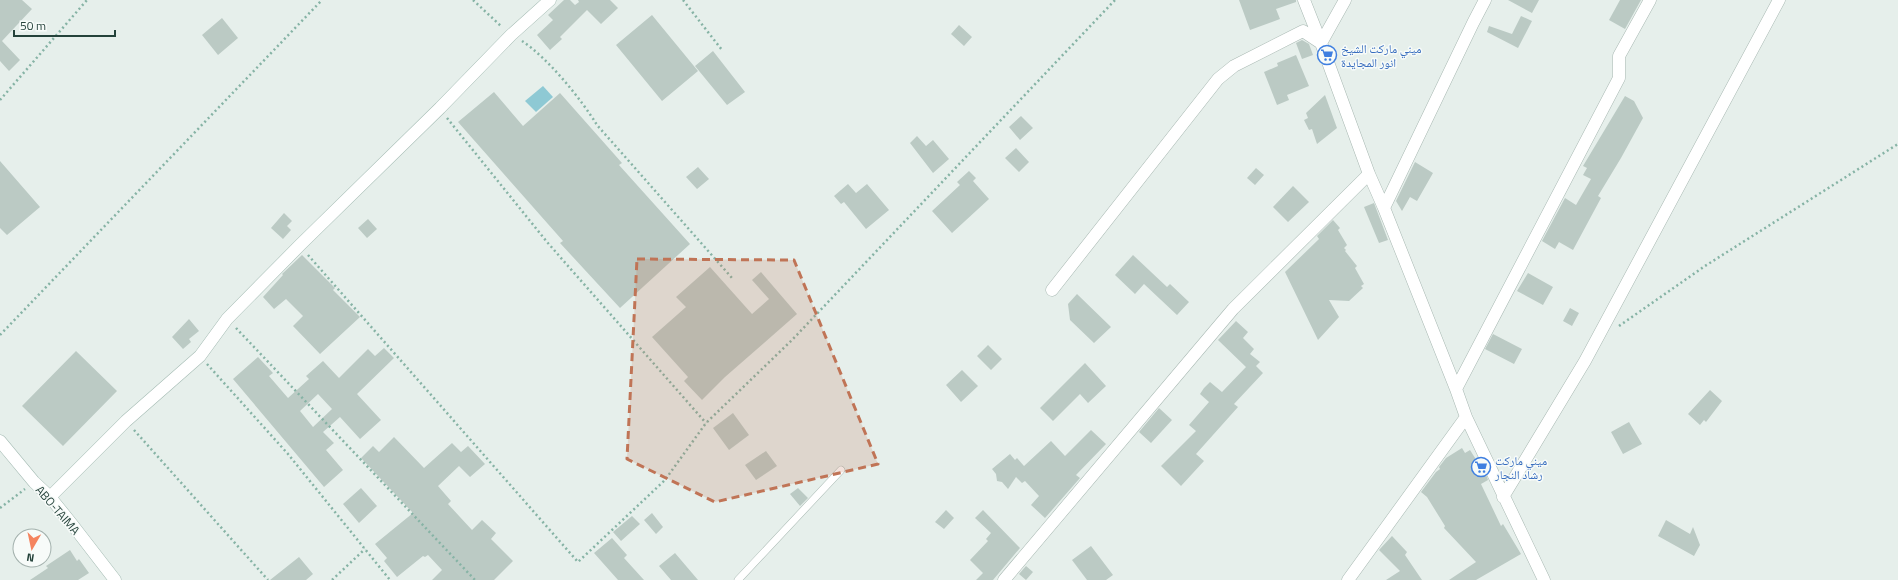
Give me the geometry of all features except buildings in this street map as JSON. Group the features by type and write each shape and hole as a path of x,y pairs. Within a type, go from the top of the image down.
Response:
{"street":[{"path":"50,497 126,421 200,356 227,319 440,108 511,35 550,0"},
{"path":"1304,0 1321,42 1369,174 1384,208 1466,417 1544,580"},
{"path":"1321,42 1345,0"},
{"path":"1384,208 1485,0"},
{"path":"1456,390 1619,78 1620,56 1650,0"},
{"path":"1503,497 1585,361 1779,0"},
{"path":"1052,290 1218,79 1234,66 1304,31 1321,42"},
{"path":"1004,580 1233,309 1369,174"},
{"path":"1348,580 1466,417"},
{"name":"ABO-TAIMA","path":"0,441 34,482 50,497 115,580"}],"lane":[{"path":"738,580 841,470"}],"path":[{"path":"0,100 87,0"},
{"path":"0,335 322,0"},
{"path":"473,0 511,35 534,49 549,65 584,104 597,125 732,278"},
{"path":"683,0 722,50"},
{"path":"300,245 578,562 665,480 706,423 792,340 1115,0"},
{"path":"440,108 547,242 706,423"},
{"path":"1615,329 1705,266 1898,144"},
{"path":"227,319 475,580"},
{"path":"200,356 288,454 390,580"},
{"path":"126,421 268,580"},
{"path":"0,508 14,499 34,482"},
{"path":"332,580 365,549"}],"highlighted area":[{"path":"637,259 794,260 878,464 715,502 627,459"}],"water":[{"path":"543,86 553,97 536,112 525,101"}],"place":[{"name":"ميني ماركت الشيخ انور المجايدة","path":"1327,55"},
{"name":"ميني ماركت رشاد النجار","path":"1481,467"}]}
